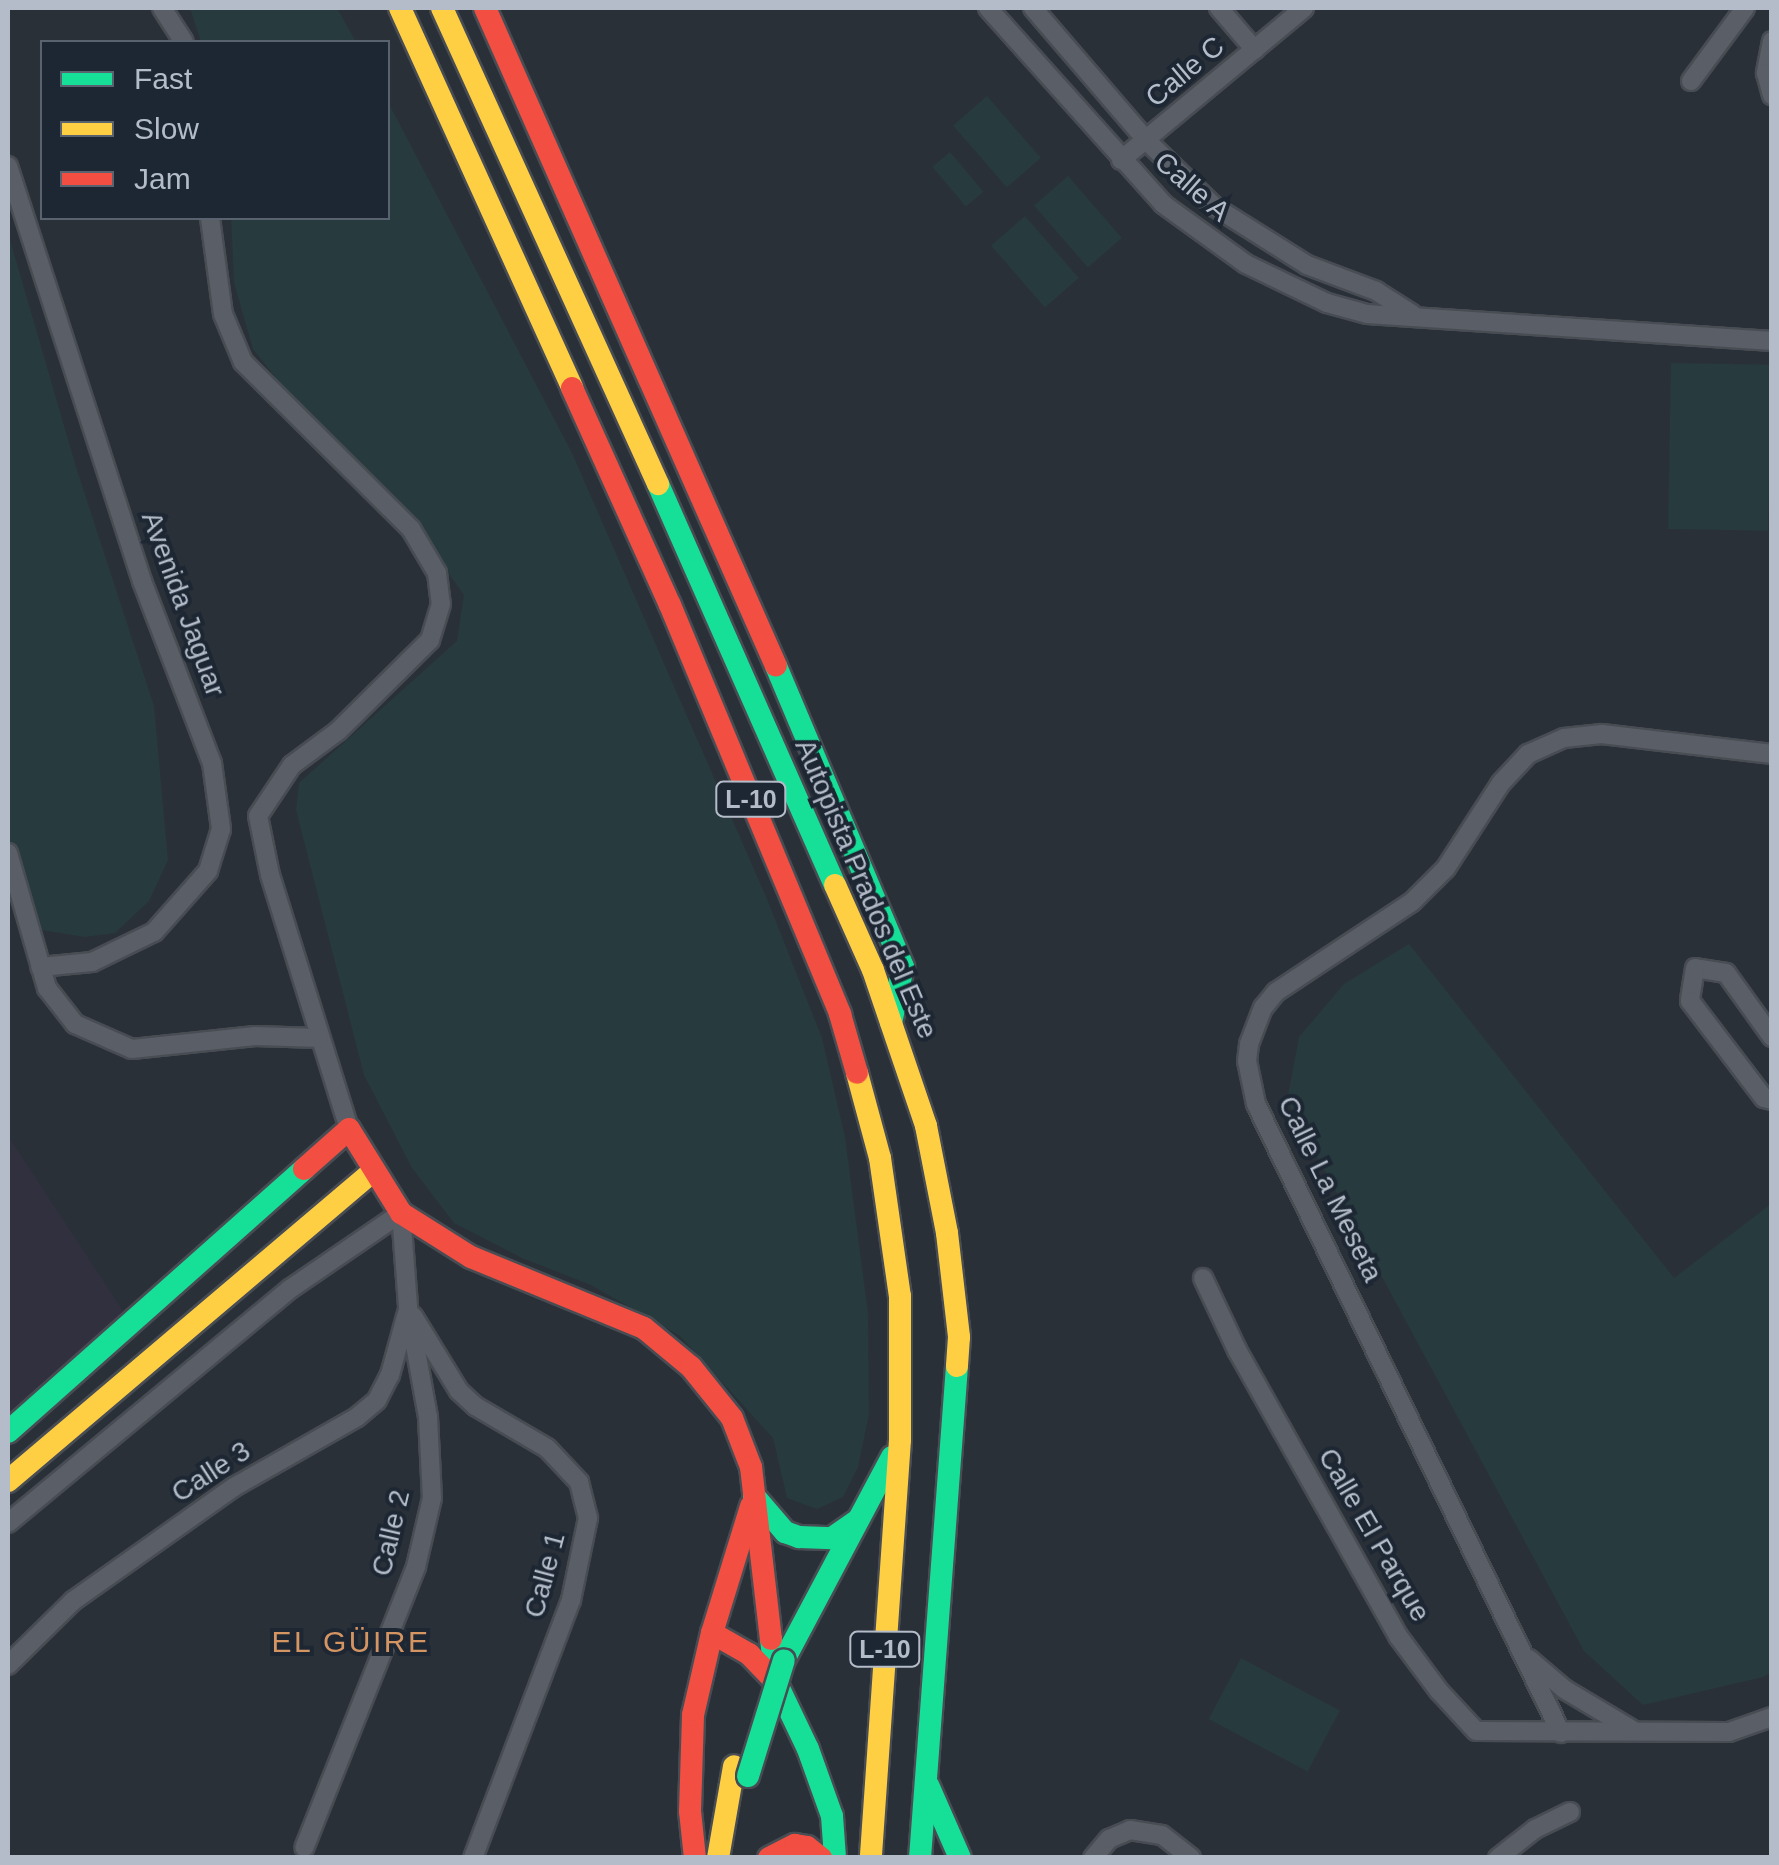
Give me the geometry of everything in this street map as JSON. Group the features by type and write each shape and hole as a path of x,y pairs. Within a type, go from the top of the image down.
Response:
{"main road":[{"name":"L-10","path":"400,8 670,605 840,1014 880,1158 900,1296 900,1440 871,1858"},
{"name":"Autopista Prados del Este","path":"442,8 520,172 846,909 926,1126 947,1233 959,1337 920,1858"},
{"path":"485,8 510,56"},
{"path":"510,8 510,56"},
{"name":"L-10","path":"510,56 903,967 890,1022"},
{"path":"8,1432 349,1129 372,1172 402,1213 471,1257 620,1317 664,1343 714,1390 732,1418 751,1468 780,1671 832,1816 835,1858"},
{"path":"8,1481 372,1172"},
{"path":"718,1858 734,1766 764,1689 780,1671 900,1440"},
{"path":"754,1496 785,1532 809,1539 832,1538 861,1517"},
{"path":"695,1858 690,1746 712,1633 754,1496"},
{"path":"712,1633 780,1671"},
{"path":"738,1858 748,1776 770,1720 780,1671"},
{"name":"L-10","path":"926,1780 960,1858"},
{"path":"768,1858 795,1845 808,1846 820,1858"}],"street":[{"path":"162,8 183,40"},
{"name":"Calle A","path":"988,8 1121,160 1189,227 1280,282 1367,314 1772,340"},
{"name":"Calle A","path":"1033,8 1187,184 1245,228 1307,265 1376,291 1417,317"},
{"path":"1219,8 1255,50"},
{"name":"Calle C","path":"1121,160 1304,8"},
{"path":"1691,81 1726,27 1745,8"},
{"path":"1772,41 1766,73 1772,95"},
{"name":"Avenida Jaguar","path":"8,166 142,581 212,763 222,829 208,871 154,932 92,962 40,967"},
{"path":"210,220 223,314 243,362 411,529 437,572 441,604 430,640 338,731 292,765 266,798 258,816 270,874 349,1129"},
{"name":"Calle La Meseta","path":"1561,1733 1256,1104 1247,1061 1249,1044 1262,1008 1276,992 1412,902 1446,868 1501,783 1528,754 1564,738 1602,734 1772,754"},
{"path":"8,853 47,988 75,1024 132,1049 256,1036 319,1038"},
{"path":"1772,1037 1726,973 1695,968 1690,1000 1764,1098 1772,1100"},
{"path":"8,1522 290,1289 402,1213"},
{"name":"Calle 2","path":"304,1848 416,1567 432,1498 428,1418 408,1307 402,1213"},
{"name":"Calle El Parque","path":"1203,1278 1237,1350 1398,1636 1438,1691 1476,1731 1729,1732 1772,1718"},
{"name":"Calle 3","path":"8,1665 73,1601 234,1486 357,1417 377,1400 390,1375 408,1307"},
{"name":"Calle 1","path":"408,1307 460,1392 475,1406 546,1448 580,1482 588,1518 572,1600 473,1858"},
{"path":"1523,1654 1564,1689 1632,1729"},
{"path":"1498,1858 1535,1829 1570,1812"},
{"path":"1094,1858 1109,1839 1130,1830 1162,1835 1192,1858"}],"shaded area":[{"path":"8,1136 131,1323 8,1429"}],"green space":[{"path":"190,8 337,8 355,40 200,40"},
{"path":"987,96 1041,158 1007,187 953,126"},
{"path":"390,106 572,453 767,899 822,1038 845,1137 868,1314 869,1414 858,1467 843,1497 817,1509 787,1498 773,1438 680,1336 591,1285 522,1258 454,1223 412,1168 364,1075 296,810 299,783 457,641 464,595 414,525 324,439 253,349 234,283 231,220 390,220"},
{"path":"950,152 983,192 966,207 932,167"},
{"path":"1068,176 1122,238 1088,267 1034,206"},
{"path":"1025,216 1079,278 1045,307 991,246"},
{"path":"8,233 76,467 154,706 168,860 149,901 115,933 85,937 28,928 8,837"},
{"path":"1671,363 1771,365 1768,531 1668,529"},
{"path":"1409,944 1674,1278 1771,1204 1772,1672 1763,1677 1643,1705 1584,1651 1287,1101 1299,1037 1344,984"},
{"path":"1241,1658 1340,1711 1307,1772 1209,1719"}],"traffic: fast":[{"path":"658,484 835,885"},
{"path":"776,666 903,967 891,1023"},
{"path":"8,1432 304,1169"},
{"path":"920,1858 957,1366"},
{"path":"784,1660 892,1457"},
{"path":"754,1496 785,1532 799,1537 832,1538 858,1520"},
{"path":"771,1639 776,1682 808,1749 832,1816 835,1858"},
{"path":"748,1776 784,1660"},
{"path":"928,1785 960,1858"}],"traffic: slow":[{"path":"400,8 572,388"},
{"path":"442,8 658,484"},
{"path":"835,885 873,970 926,1126 947,1233 959,1337 957,1366"},
{"path":"857,1073 880,1158 900,1296 900,1440 871,1858"},
{"path":"8,1481 372,1172"},
{"path":"718,1858 734,1766"}],"traffic: jam":[{"path":"485,8 776,666"},
{"path":"572,388 670,605 840,1014 857,1073"},
{"path":"304,1169 349,1129 401,1213 471,1257 644,1328 691,1367 732,1418 751,1467 771,1639"},
{"path":"695,1858 690,1811 693,1715 712,1633 751,1506"},
{"path":"712,1633 749,1654 776,1682"},
{"path":"769,1858 795,1845 807,1847 821,1858"}],"district":[{"name":"EL GÜIRE","path":"351,1642"}]}
